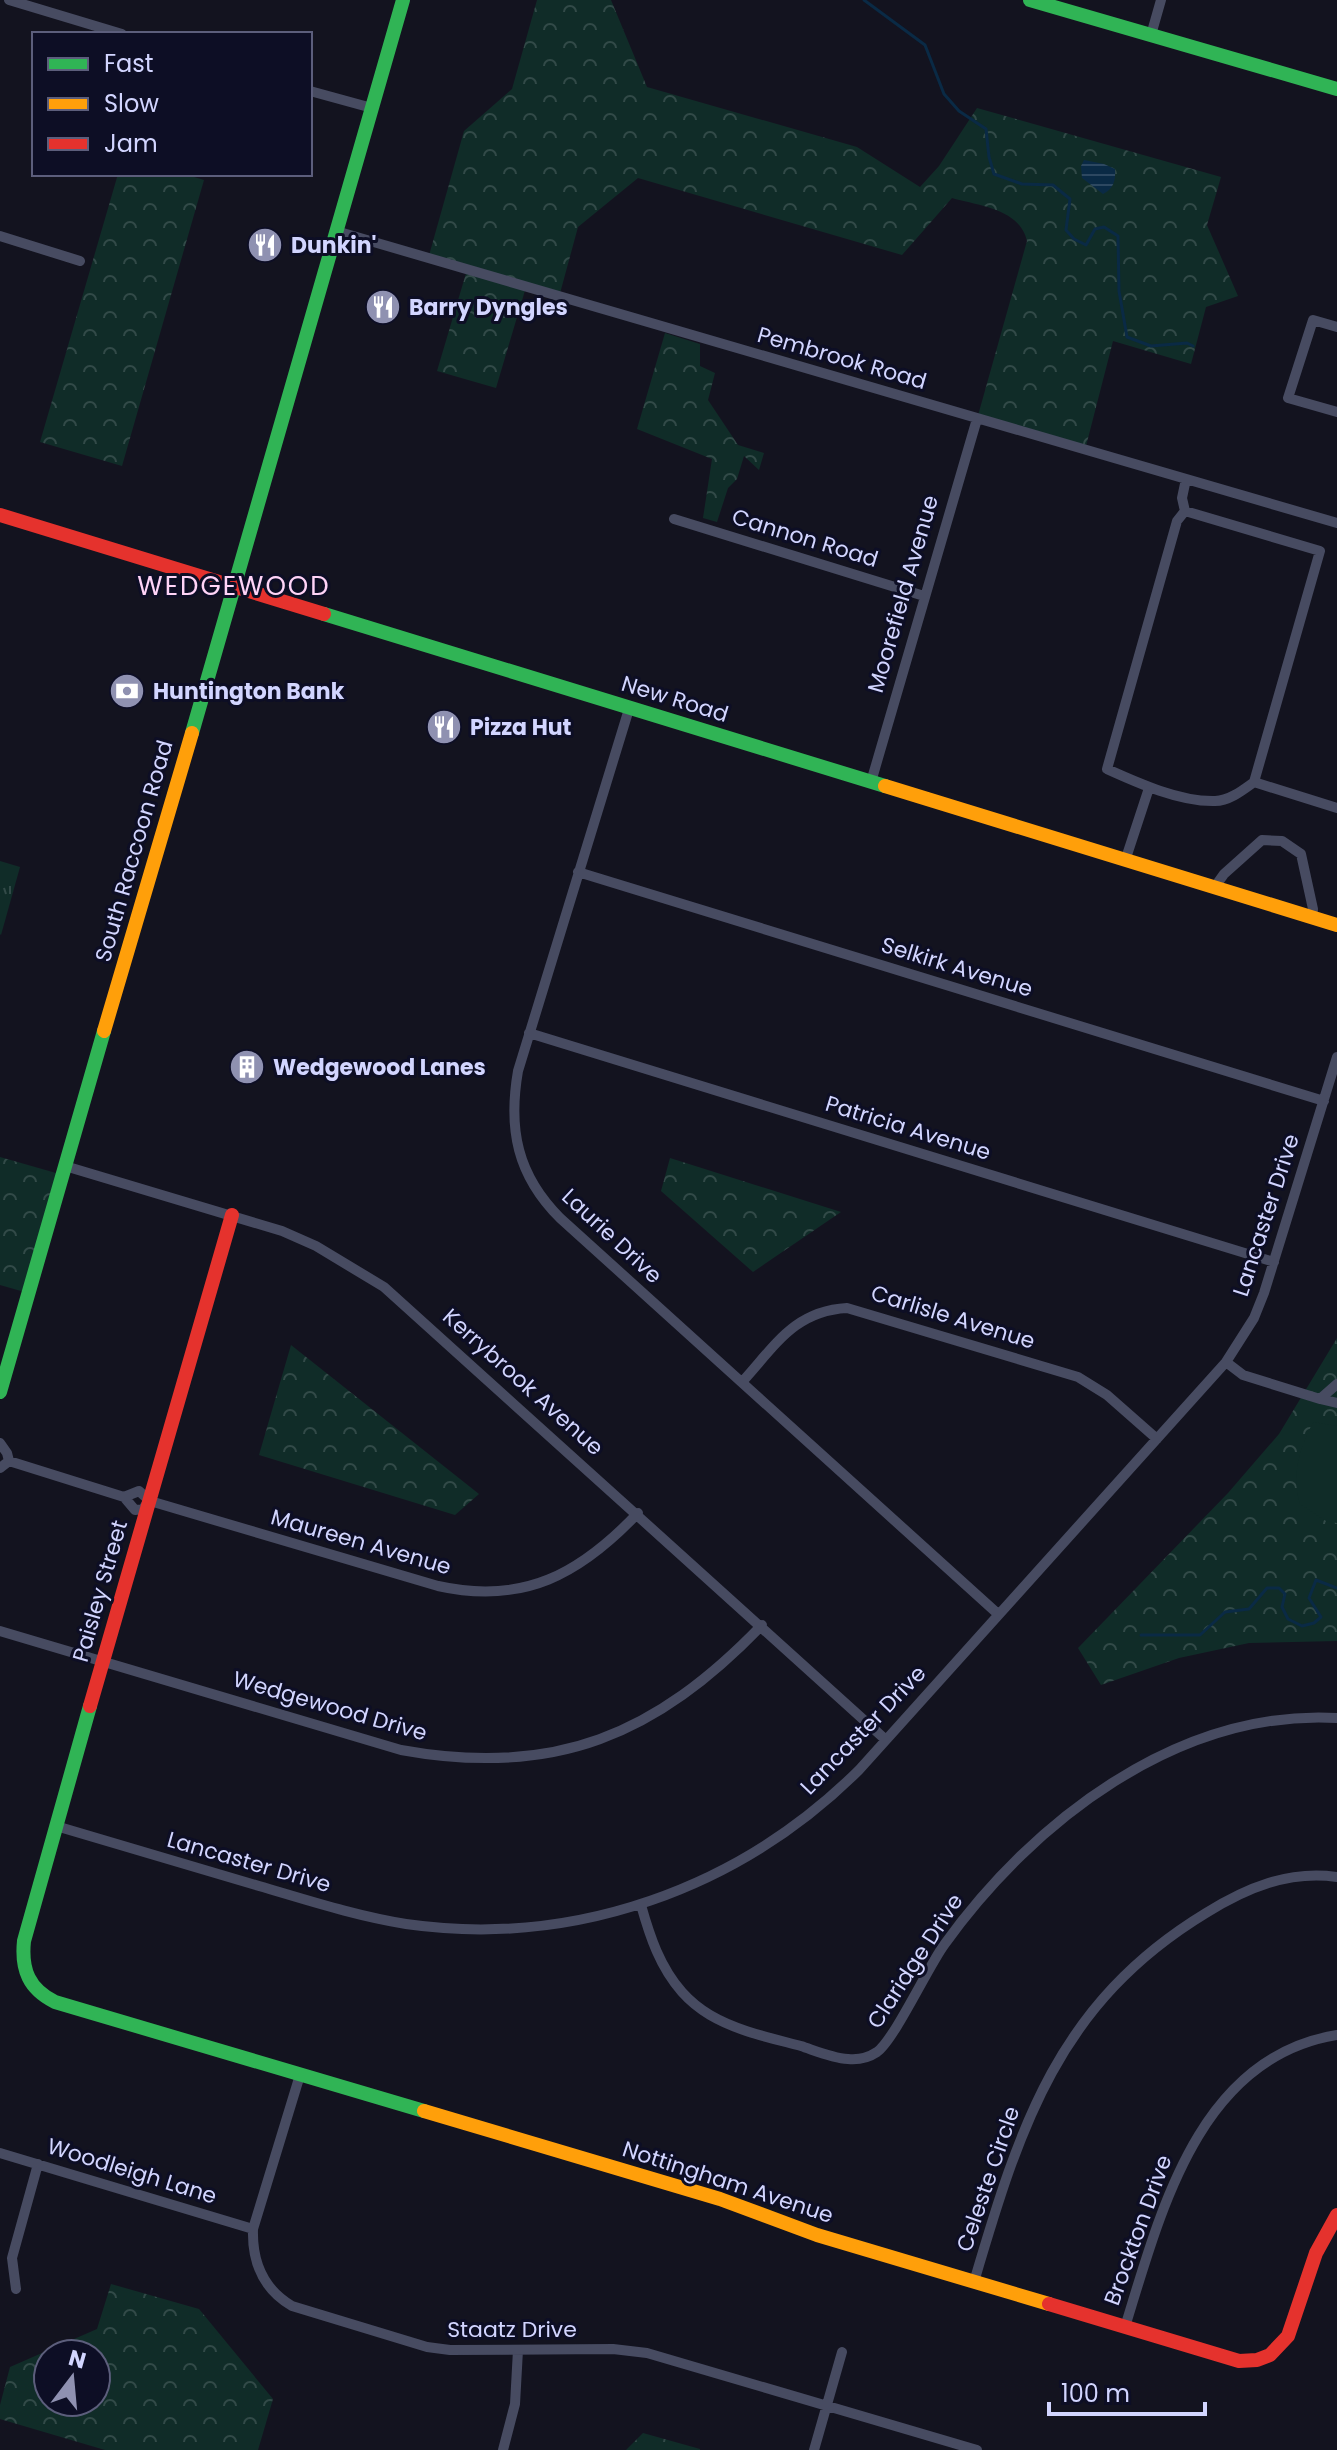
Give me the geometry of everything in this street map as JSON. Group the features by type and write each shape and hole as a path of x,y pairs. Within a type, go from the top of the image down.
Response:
{"street":[{"path":"9,0 115,32"},
{"name":"South Raccoon Road","path":"0,1392 403,0"},
{"path":"1030,0 1337,89"},
{"path":"1151,35 1161,0"},
{"path":"312,92 372,108"},
{"name":"Pembrook Road","path":"336,231 1337,523"},
{"path":"0,236 80,261"},
{"path":"1337,327 1313,320 1288,398 1337,412"},
{"name":"Moorefield Avenue","path":"871,782 977,419"},
{"path":"1185,511 1182,498 1186,479"},
{"path":"1185,511 1320,551 1254,782 1237,794 1217,801 1149,788 1107,769 1177,521 1185,511"},
{"name":"New Road","path":"0,515 1337,925"},
{"name":"Cannon Road","path":"674,519 924,596"},
{"name":"Laurie Drive","path":"629,709 518,1071 513,1110 518,1150 538,1191 560,1218 998,1614"},
{"path":"1254,782 1337,808"},
{"path":"1125,861 1149,788"},
{"path":"1214,888 1224,874 1262,840 1282,841 1301,854 1313,909 1312,918"},
{"name":"Selkirk Avenue","path":"578,872 1324,1101"},
{"name":"Patricia Avenue","path":"529,1033 1274,1262"},
{"name":"Lancaster Drive","path":"56,1826 341,1910 406,1924 468,1929 512,1929 587,1919 641,1905 724,1870 788,1831 841,1788 1226,1362 1254,1318 1337,1057"},
{"name":"Kerrybrook Avenue","path":"65,1166 282,1231 316,1246 384,1287 886,1740"},
{"name":"Paisley Street","path":"27,1980 22,1968 21,1946 232,1215"},
{"name":"Carlisle Avenue","path":"742,1382 798,1322 817,1312 847,1308 876,1314 1078,1377 1107,1395 1157,1439"},
{"path":"1226,1362 1243,1375 1337,1403"},
{"path":"1320,1399 1337,1384"},
{"path":"0,1443 7,1453 4,1465 124,1497 139,1491 150,1501 140,1511 131,1507 124,1497"},
{"name":"Maureen Avenue","path":"150,1501 438,1586 479,1592 522,1588 567,1572 613,1540 638,1513"},
{"name":"Wedgewood Drive","path":"0,1631 401,1750 458,1759 504,1759 573,1748 643,1721 706,1680 762,1625"},
{"name":"Claridge Drive","path":"641,1905 663,1967 682,1992 701,2009 761,2035 842,2059 864,2058 883,2047 933,1961 973,1907 1010,1866 1079,1807 1166,1754 1214,1733 1265,1720 1314,1716 1337,1718"},
{"name":"Celeste Circle","path":"974,2282 1027,2120 1053,2069 1097,2005 1153,1949 1221,1904 1284,1878 1337,1877"},
{"name":"Nottingham Avenue","path":"27,1980 42,1996 55,2002 720,2199 817,2235 1239,2361 1256,2361 1270,2355 1285,2342 1310,2266 1337,2215"},
{"name":"Brockton Drive","path":"1125,2327 1170,2190 1187,2153 1207,2123 1251,2075 1279,2054 1309,2040 1337,2035"},
{"name":"Staatz Drive","path":"300,2075 253,2229 253,2247 261,2275 276,2294 292,2306 427,2347 461,2351 613,2349 647,2353 977,2450"},
{"name":"Woodleigh Lane","path":"0,2153 253,2229"},
{"path":"16,2289 12,2258 38,2164"},
{"path":"503,2450 515,2404 518,2350"},
{"path":"814,2450 842,2352"}],"green space":[{"path":"537,0 611,0 647,87 857,147 920,187 939,166 977,108 1221,177 1207,225 1238,296 1206,307 1191,364 1113,341 1085,450 977,419 1027,241 1023,230 1008,215 952,198 902,255 638,178 578,227 559,297 526,287 496,388 437,371 467,270 428,259 464,131 512,89"},
{"path":"117,176 191,176 204,180 122,466 40,442"},
{"path":"665,333 700,344 700,366 715,373 708,400 738,445 764,453 759,470 744,456 737,479 728,488 717,522 703,518 712,459 637,429"},
{"path":"0,861 20,867 1,935 0,934"},
{"path":"0,1157 63,1175 28,1293 0,1285"},
{"path":"670,1158 841,1212 753,1272 661,1191"},
{"path":"1337,1338 1337,1641 1249,1643 1179,1658 1101,1685 1078,1648 1228,1493 1279,1434"},
{"path":"291,1345 479,1494 455,1515 259,1455"},
{"path":"1313,1422 1337,1426 1337,1523 1326,1521 1300,1504 1297,1493 1298,1462"},
{"path":"111,2284 199,2309 273,2399 258,2450 105,2450 0,2419 0,2405 10,2367 32,2357 32,2418 112,2418 112,2338 76,2338 97,2329"},
{"path":"643,2433 700,2449 700,2450 626,2450"}],"water":[{"path":"1084,160 1115,169 1109,190 1103,194 1082,178"}],"waterway":[{"path":"864,0 925,45 944,94 959,111 986,129 994,174 1022,184 1053,185 1070,199 1066,230 1074,239 1086,245 1095,229 1104,227 1118,236 1119,291 1127,337 1151,346 1187,343 1193,346"},
{"path":"1141,1635 1200,1635 1225,1612 1249,1609 1267,1588 1279,1588 1285,1594 1282,1607 1288,1619 1302,1626 1314,1623 1321,1617 1309,1598 1316,1580 1337,1588"}],"traffic: fast":[{"path":"192,733 403,0"},
{"path":"1030,0 1337,89"},
{"path":"324,614 885,786"},
{"path":"0,1392 104,1031"},
{"path":"90,1706 24,1941 24,1961 33,1985 55,2002 424,2111"}],"traffic: slow":[{"path":"104,1031 192,733"},
{"path":"885,786 1337,925"},
{"path":"424,2111 720,2199 817,2235 1049,2304"}],"traffic: jam":[{"path":"0,515 324,614"},
{"path":"90,1706 232,1215"},
{"path":"1049,2304 1239,2361 1257,2360 1270,2355 1288,2336 1316,2253 1337,2215"}],"place":[{"name":"Dunkin'","path":"265,245"},
{"name":"Barry Dyngles","path":"383,307"},
{"name":"Huntington Bank","path":"127,691"},
{"name":"Pizza Hut","path":"444,727"},
{"name":"Wedgewood Lanes","path":"247,1067"}],"district":[{"name":"WEDGEWOOD","path":"234,586"}]}
